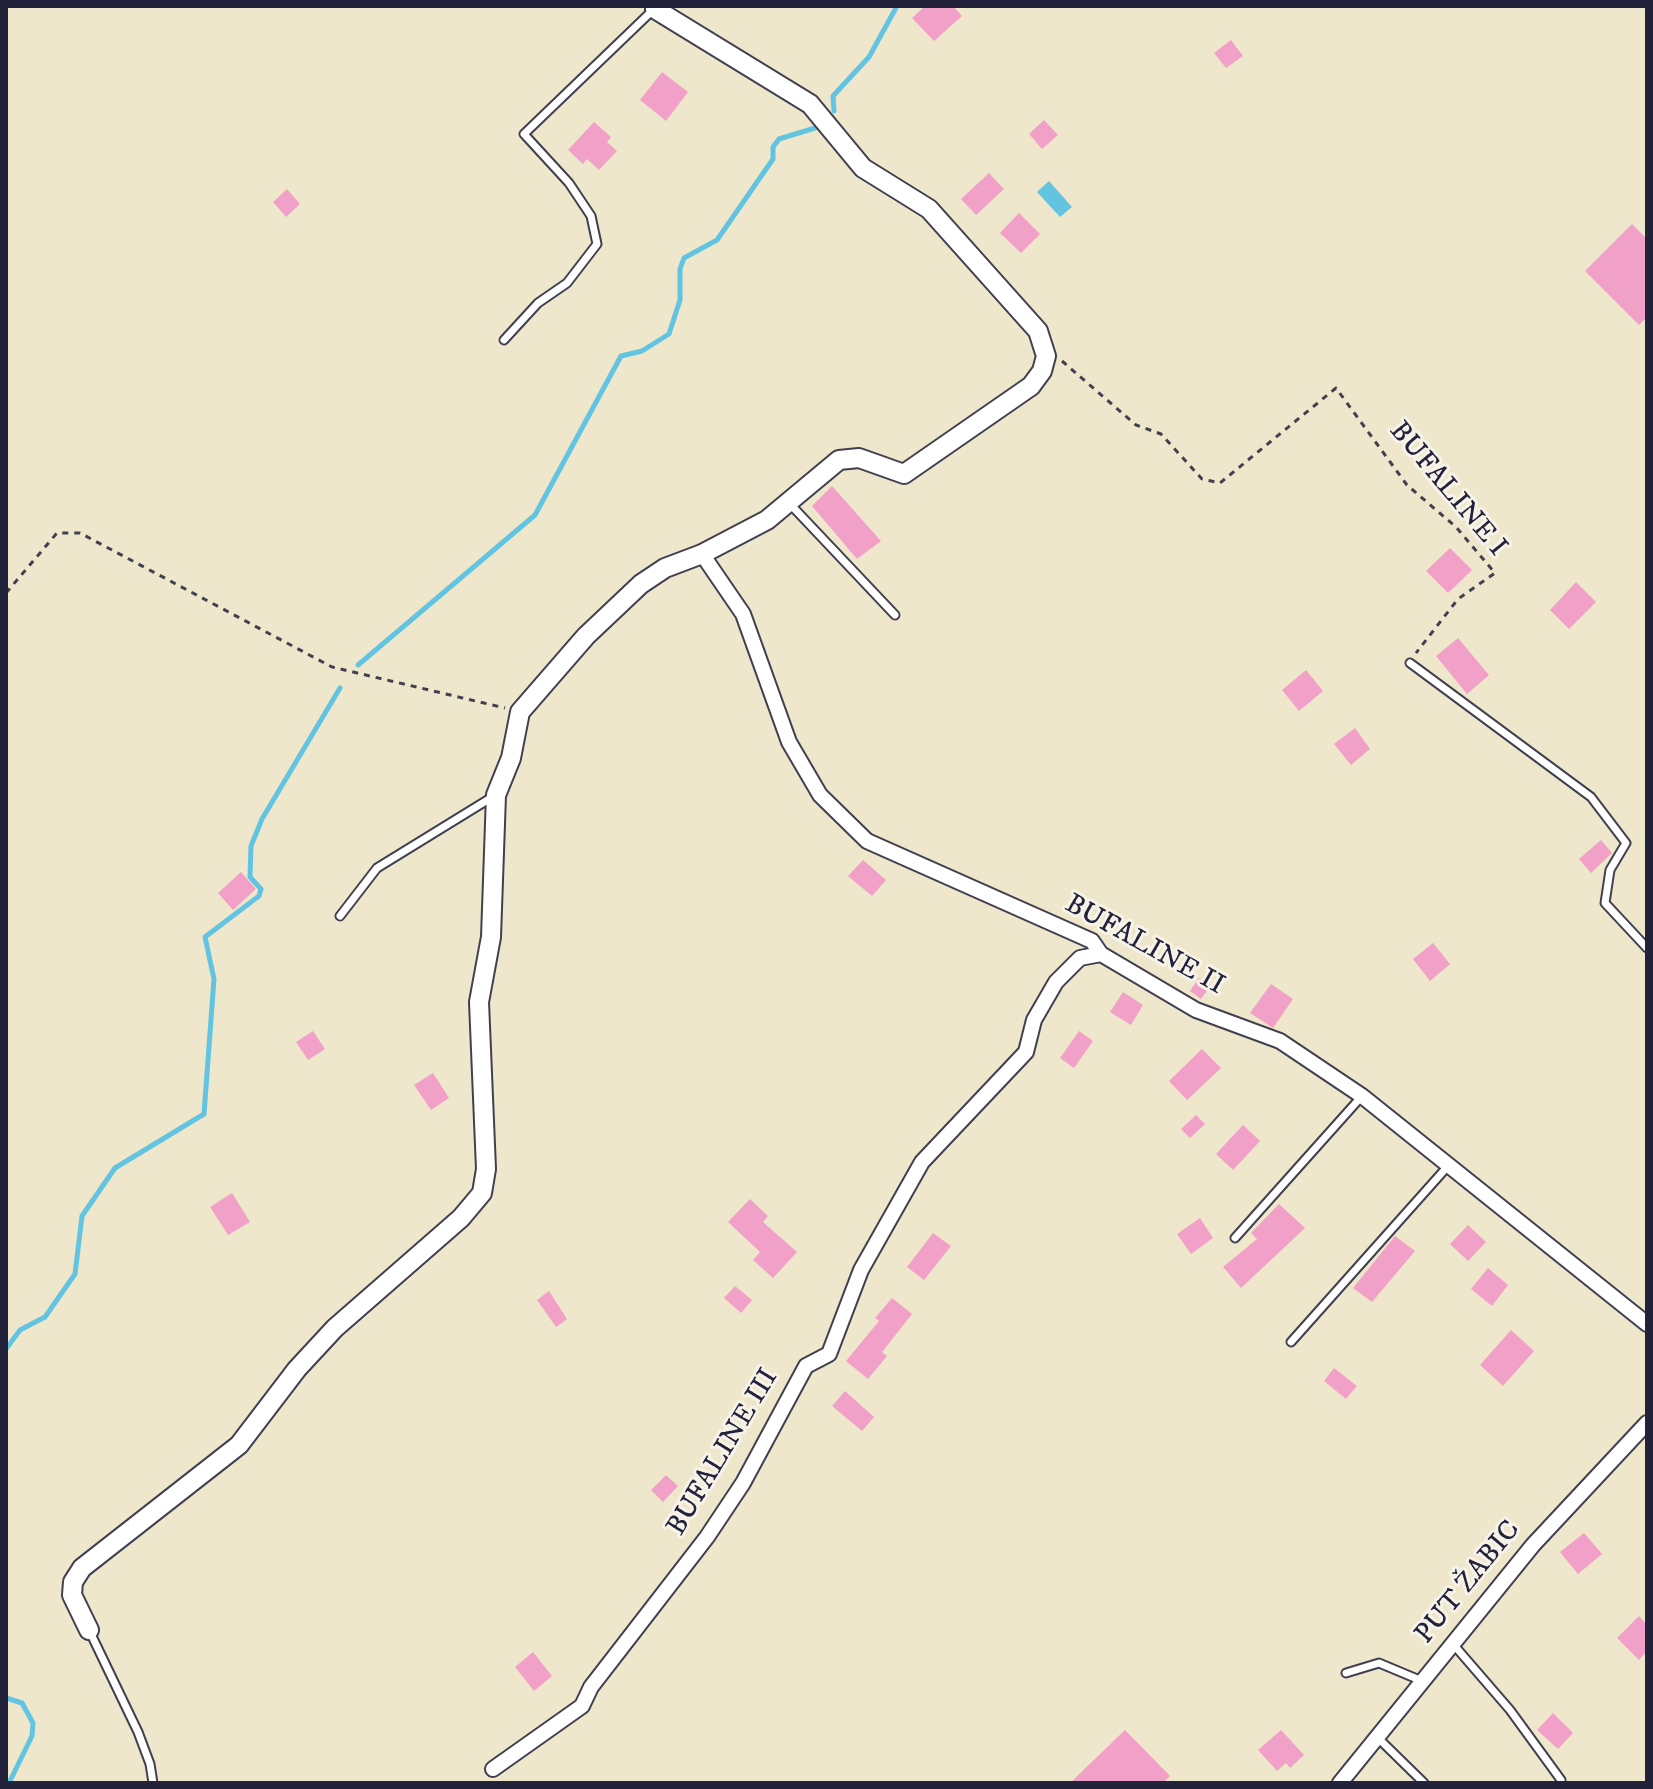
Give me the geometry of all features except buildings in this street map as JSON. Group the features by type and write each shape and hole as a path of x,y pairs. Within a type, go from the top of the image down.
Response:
{"street":[{"path":"89,1630 72,1595 73,1582 82,1568 239,1445 297,1369 335,1328 461,1218 482,1193 486,1169 479,1002 491,937 496,795 511,758 520,712 586,636 641,584 665,568 702,554 767,520 839,460 859,458 904,474 931,459 1031,386 1042,371 1044,344 1038,331 929,209 863,168 810,104 656,7"},
{"name":"BUFALINE II","path":"702,554 743,614 789,742 820,795 867,841 1092,941 1101,954 1196,1010 1280,1041 1362,1096 1647,1324"},
{"name":"BUFALINE III","path":"493,1769 582,1706 591,1687 707,1537 743,1483 806,1366 829,1354 861,1270 922,1162 1026,1052 1034,1020 1056,982 1080,958 1101,954"},
{"name":"PUT ŽABIC","path":"1340,1783 1424,1682 1451,1642 1533,1545 1647,1423"}],"lane":[{"path":"504,340 538,303 567,283 597,244 591,216 569,183 524,134 656,7"},
{"path":"788,502 895,615"},
{"path":"1410,663 1591,797 1626,843 1610,870 1605,903 1647,948"},
{"path":"340,916 377,868 496,795"},
{"path":"1235,1238 1362,1096"},
{"path":"1291,1342 1448,1166"},
{"path":"89,1630 138,1732 150,1764 153,1783"},
{"path":"1451,1642 1510,1710 1561,1780"},
{"path":"1346,1673 1379,1663 1424,1682"},
{"path":"1377,1736 1424,1783"}],"path":[{"name":"BUFALINE I","path":"1044,344 1136,425 1161,434 1202,479 1220,483 1336,388 1407,485 1456,527 1495,573 1458,599 1410,663"},
{"path":"6,593 57,533 80,533 332,667 520,712"}],"water":[{"path":"1049,181 1072,207 1060,217 1037,192"}],"waterway":[{"path":"834,111 833,96 869,57 897,6"},
{"path":"358,665 535,515 621,356 642,351 669,334 680,300 680,269 684,258 717,240 773,159 773,147 779,139 815,128"},
{"path":"6,1349 20,1330 45,1317 75,1274 82,1216 115,1168 204,1114 214,979 205,937 259,896 261,889 250,877 251,846 262,819 340,688"},
{"path":"6,1698 22,1703 33,1723 32,1736 9,1783"}]}
